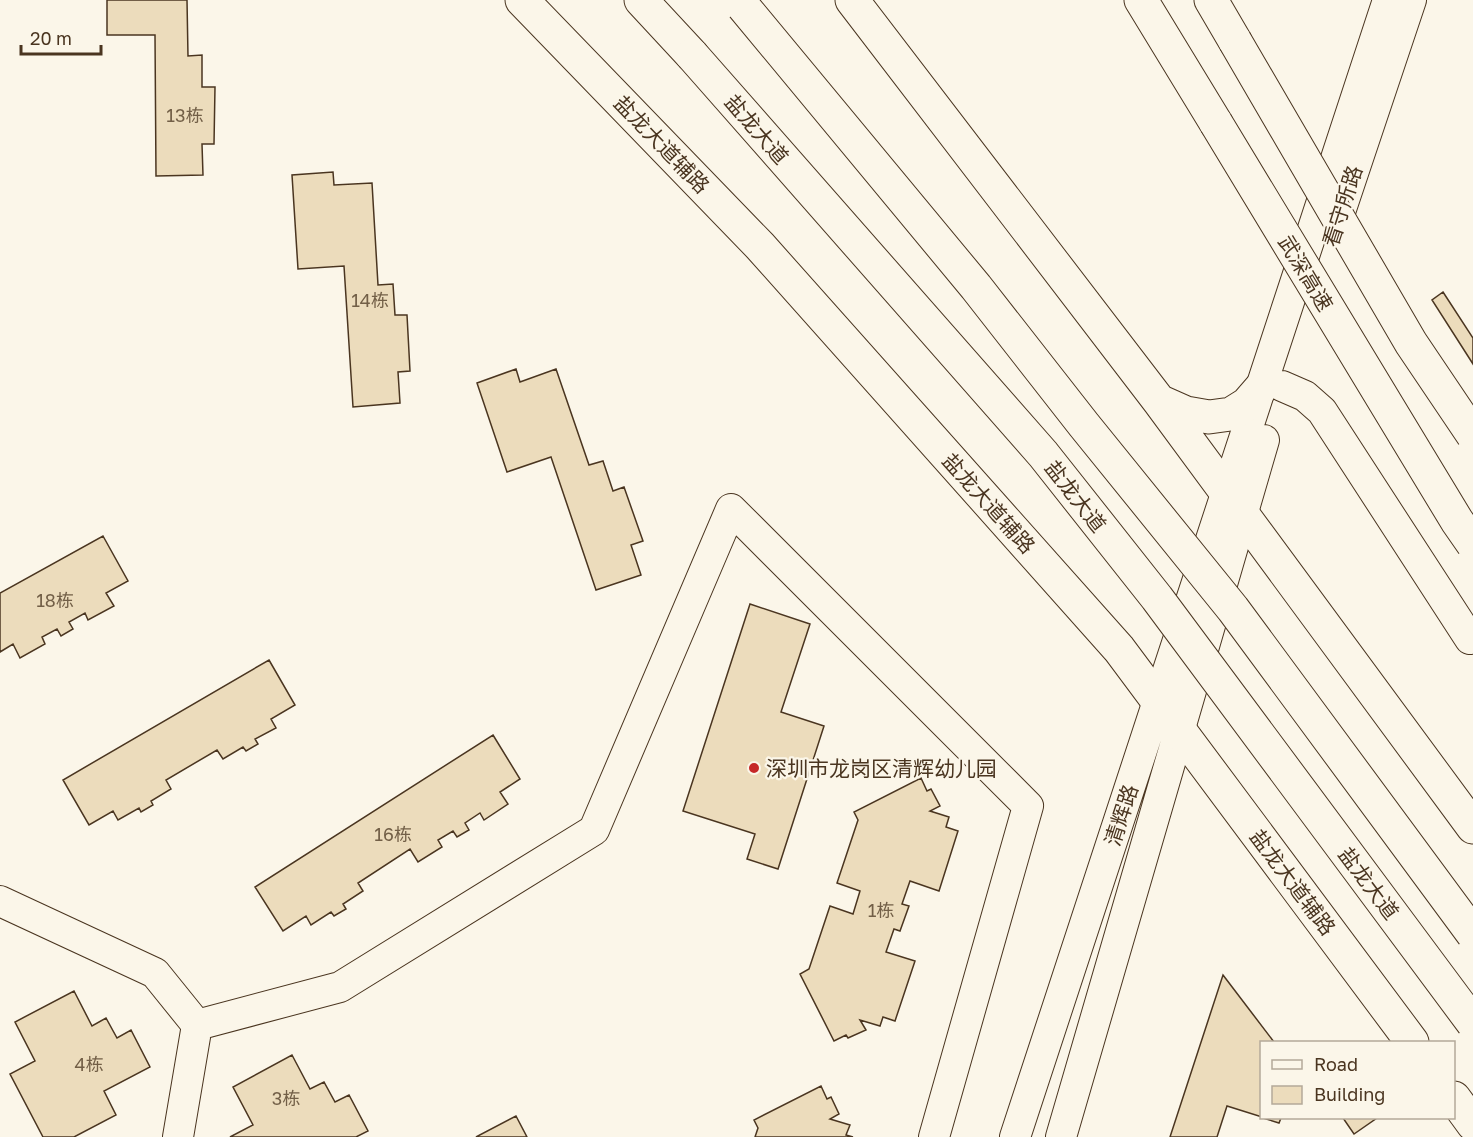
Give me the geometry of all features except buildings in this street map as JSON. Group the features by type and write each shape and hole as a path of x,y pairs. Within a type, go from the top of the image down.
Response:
{"main road":[{"name":"盐龙大道辅路","path":"522,0 760,246 1119,649 1411,1041"},
{"name":"盐龙大道","path":"641,0 1043,454 1157,598 1473,1023"},
{"path":"852,0 1159,401 1473,827"},
{"name":"武深高速","path":"1141,0 1473,544"},
{"path":"1211,0 1411,343 1473,435"},
{"path":"740,3 976,287 1233,609 1473,934"},
{"path":"1159,401 1186,412 1209,417 1231,414 1248,405 1271,387"},
{"path":"1455,1099 1473,1124"}],"street":[{"name":"看守所路","path":"1234,504 1388,0"},
{"name":"看守所路","path":"1271,387 1411,0"},
{"path":"1271,387 1305,396 1322,411 1470,639 1473,637"},
{"name":"清辉路","path":"1015,1137 1158,701 1234,504"},
{"name":"清辉路","path":"1061,1137 1179,730 1234,504"},
{"path":"197,1025 340,987 594,830 731,509 1028,806 934,1137"},
{"path":"0,901 155,973 197,1025 178,1137"}],"place":[{"name":"深圳市龙岗区清辉幼儿园","path":"754,768"}]}
